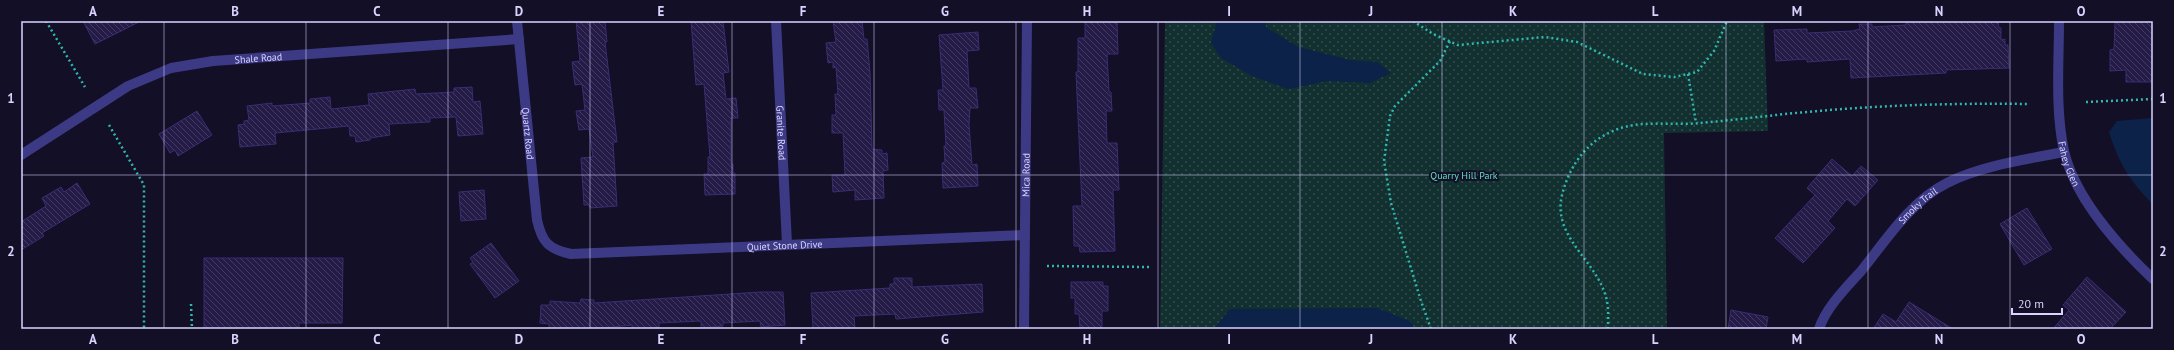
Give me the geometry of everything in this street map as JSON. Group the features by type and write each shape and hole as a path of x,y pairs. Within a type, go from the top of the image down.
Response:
{"street":[{"name":"Quartz Road","path":"517,21 537,220 540,233 547,244"},
{"name":"Granite Road","path":"776,21 787,244"},
{"name":"Mica Road","path":"1024,329 1026,21"},
{"name":"Fahey Glen","path":"2059,21 2059,120 2064,152 2072,174 2086,199 2120,245 2153,279"},
{"name":"Shale Road","path":"21,155 128,86 171,68 213,61 519,39"},
{"name":"Smoky Trail","path":"1819,329 1841,295 1893,231 1921,202 1946,183 1985,170 2064,152"},
{"name":"Quiet Stone Drive","path":"547,244 558,252 571,254 1024,235"}],"path":[{"path":"46,21 84,87"},
{"path":"1413,21 1433,34 1458,45 1545,38 1577,42 1643,74 1674,77 1697,72 1714,51 1727,21"},
{"path":"1431,329 1421,302 1390,198 1384,161 1390,116 1395,106 1440,61 1450,41"},
{"path":"1688,74 1696,124"},
{"path":"2086,102 2153,99"},
{"path":"1608,329 1607,306 1602,288 1594,271 1575,248 1560,214 1562,194 1572,170 1587,147 1597,139 1613,130 1639,125 1696,124 1861,108 1974,103 2029,104"},
{"path":"109,125 144,185 144,329"},
{"path":"1047,266 1149,267"},
{"path":"192,304 192,329"}],"green space":[{"name":"Quarry Hill Park","path":"1165,21 1764,21 1768,131 1664,133 1667,329 1160,329"}],"water":[{"path":"1217,21 1265,21 1266,27 1298,47 1350,60 1377,62 1391,73 1370,83 1327,81 1288,89 1252,76 1221,58 1211,43"},
{"path":"2153,118 2153,205 2126,172 2117,154 2109,132 2117,121"},
{"path":"1377,308 1410,321 1415,329 1214,329 1230,309"}],"building":[{"path":"83,21 141,21 95,44"},
{"path":"576,21 605,21 607,42 605,42 617,142 613,142 617,206 590,208 589,205 584,205 581,158 593,157 589,129 579,130 576,111 585,110 582,84 575,85 572,62 580,61"},
{"path":"691,21 723,21 729,72 723,73 726,99 736,98 738,118 731,118 731,164 733,164 733,173 735,173 735,194 705,195 704,174 708,174 708,157 710,157 704,84 696,85"},
{"path":"833,21 862,21 864,39 867,39 870,73 872,149 882,150 882,154 887,153 888,170 883,171 884,198 855,200 855,190 833,192 832,175 845,175 843,133 832,133 832,115 836,115 835,94 838,94 836,67 833,68 833,62 828,63 826,43 836,42"},
{"path":"1085,21 1117,21 1118,54 1107,54 1109,92 1111,92 1112,111 1106,111 1107,143 1117,143 1119,190 1113,190 1115,251 1080,252 1079,246 1074,246 1073,206 1082,206 1076,72 1078,72 1078,38 1085,38"},
{"path":"1906,21 1998,21 1999,28 2001,28 2001,40 2005,39 2005,45 2008,45 2009,68 1946,70 1946,73 1851,78 1850,59 1807,62 1807,59 1776,61 1774,30 1807,29 1807,33 1852,31 1860,29 1859,24 1872,24 1872,27 1906,25"},
{"path":"2115,21 2153,21 2153,82 2126,82 2126,70 2110,71 2110,50 2114,49"},
{"path":"978,32 979,50 967,51 969,88 976,88 978,108 970,108 969,124 972,165 977,164 978,186 943,188 942,163 945,162 944,146 946,146 944,110 939,110 938,90 943,90 939,35"},
{"path":"472,87 473,102 480,101 483,134 458,136 456,117 430,118 430,122 389,124 390,135 370,138 370,140 356,142 355,136 350,136 349,126 275,133 276,144 240,147 238,125 244,124 244,121 249,120 247,106 272,103 272,106 310,103 310,99 330,97 331,109 369,105 368,94 415,89 416,94 454,92 454,88"},
{"path":"197,111 212,135 178,156 175,150 170,153 159,134"},
{"path":"1832,159 1852,176 1861,166 1878,180 1855,206 1847,199 1828,221 1835,228 1803,263 1775,238 1815,195 1807,188"},
{"path":"77,183 90,204 42,233 44,236 21,250 21,222 46,206 42,198 61,187 64,192"},
{"path":"484,190 486,219 461,221 459,192"},
{"path":"2027,208 2052,249 2024,265 2000,224"},
{"path":"491,243 519,281 495,298 470,264 473,262 470,258"},
{"path":"204,258 343,258 342,323 299,323 299,329 204,329"},
{"path":"2087,277 2126,312 2110,329 2053,329 2069,310 2063,305"},
{"path":"894,278 912,278 912,287 982,284 983,312 896,319 895,314 854,316 855,329 813,329 811,293 890,288 890,284 894,284"},
{"path":"1071,282 1103,282 1103,286 1108,286 1108,311 1102,311 1102,328 1080,328 1079,314 1075,314 1075,298 1071,298"},
{"path":"760,292 783,292 785,325 761,327 760,321 723,323 723,326 701,328 701,321 659,323 659,328 640,329 632,329 632,325 593,329 549,329 549,324 540,323 541,305 550,305 550,301 580,303 581,299 594,300 594,303"},
{"path":"1909,302 1953,329 1873,329 1883,314 1896,322"},
{"path":"1731,310 1768,317 1766,329 1728,329"}]}
